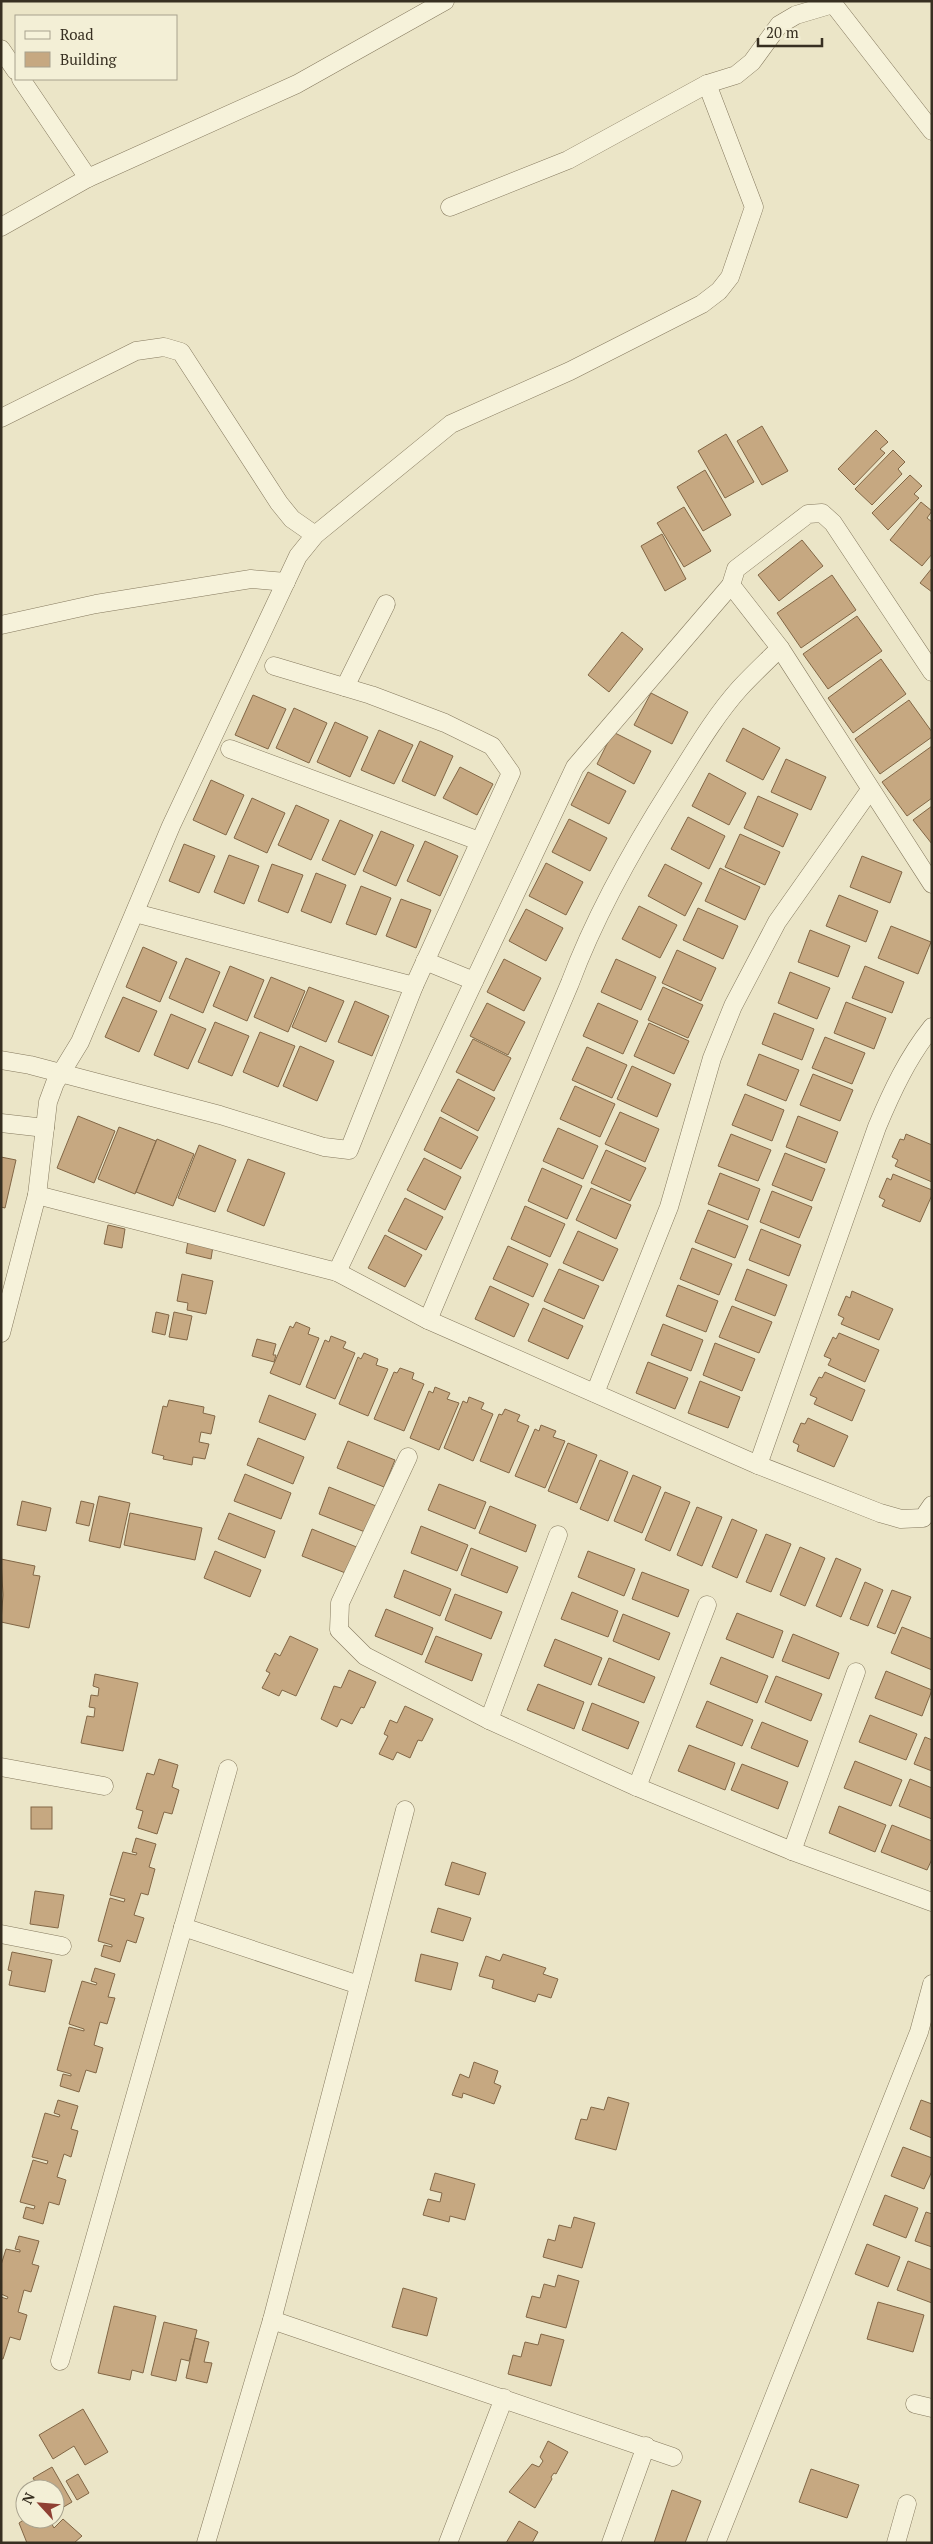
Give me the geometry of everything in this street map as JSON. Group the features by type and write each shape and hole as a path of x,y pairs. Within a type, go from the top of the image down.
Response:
{"street":[{"path":"1,227 88,178 297,84 445,1"},
{"path":"450,207 568,160 707,84 736,75 752,62 779,25 796,15 832,2 932,131"},
{"path":"1,48 15,69"},
{"path":"22,80 88,178"},
{"path":"1,1333 4,1302 37,1195 48,1102 60,1073 80,1042 171,826 298,556 315,535 451,424 570,371 702,304 719,292 735,266 754,207 707,84"},
{"path":"1,418 136,351 164,347 181,352 279,503 292,519 315,535"},
{"path":"932,672 833,523 822,513 808,514 742,563 732,576 732,585 780,648 932,884"},
{"path":"1,625 96,604 251,579 286,582"},
{"path":"337,1272 575,767 732,585"},
{"path":"345,687 386,604"},
{"path":"428,1320 566,992 586,939 608,897 644,832 705,735 740,689 780,648"},
{"path":"1,1060 60,1073 220,1115 324,1148 349,1150 414,986 511,772 492,746 445,723 345,687 274,666"},
{"path":"230,749 479,841"},
{"path":"595,1393 669,1207 712,1058 733,1006 777,922 870,790"},
{"path":"135,913 414,986"},
{"path":"425,961 474,981"},
{"path":"758,1465 877,1126 903,1069 915,1048 932,1027"},
{"path":"1,1123 44,1128"},
{"path":"37,1195 337,1272 428,1320 758,1465 901,1519 922,1518 932,1505"},
{"path":"408,1458 340,1602 339,1630 364,1656 489,1720 637,1787 792,1851 932,1902"},
{"path":"489,1720 558,1535"},
{"path":"637,1787 707,1605"},
{"path":"792,1851 856,1672"},
{"path":"1,1766 104,1786"},
{"path":"60,2361 228,1768"},
{"path":"206,2543 272,2320 405,1810"},
{"path":"183,1927 359,1985"},
{"path":"1,1934 62,1946"},
{"path":"716,2543 925,2034 932,1984"},
{"path":"272,2320 646,2446 673,2457"},
{"path":"448,2543 504,2398"},
{"path":"611,2543 646,2446"},
{"path":"896,2543 907,2504"}],"building":[{"path":"762,426 788,471 762,485 737,441"},
{"path":"876,430 888,442 880,449 885,453 854,485 838,469"},
{"path":"726,434 754,482 725,498 698,451"},
{"path":"893,450 905,462 898,469 902,474 872,505 855,489"},
{"path":"705,470 731,515 703,531 677,487"},
{"path":"910,475 922,486 914,494 919,498 888,530 872,513"},
{"path":"921,502 932,511 927,518 932,522 932,554 922,566 890,540"},
{"path":"684,507 711,551 684,567 657,523"},
{"path":"662,534 686,579 665,591 641,546"},
{"path":"802,540 823,566 779,601 758,575"},
{"path":"932,568 932,592 920,583"},
{"path":"832,575 856,610 801,648 777,613"},
{"path":"857,616 882,651 828,689 803,654"},
{"path":"622,632 643,649 609,692 588,675"},
{"path":"881,659 906,694 853,733 828,698"},
{"path":"651,693 688,712 672,744 634,725"},
{"path":"253,695 286,709 268,749 235,735"},
{"path":"909,700 932,732 932,737 880,774 855,739"},
{"path":"294,708 327,723 309,763 276,748"},
{"path":"335,722 368,737 350,777 317,762"},
{"path":"743,728 780,748 763,780 726,761"},
{"path":"379,730 413,745 394,784 361,770"},
{"path":"613,732 651,751 634,784 597,764"},
{"path":"420,741 453,756 435,796 402,781"},
{"path":"932,746 932,798 907,816 882,782"},
{"path":"786,759 826,777 811,810 771,792"},
{"path":"460,767 493,784 477,815 443,798"},
{"path":"588,772 626,791 609,824 571,805"},
{"path":"709,773 746,793 729,825 692,806"},
{"path":"211,780 244,795 226,835 193,820"},
{"path":"758,796 798,814 783,847 744,828"},
{"path":"252,798 285,813 267,853 234,838"},
{"path":"296,805 329,820 311,860 278,845"},
{"path":"932,806 932,844 913,820"},
{"path":"688,817 725,836 709,869 671,849"},
{"path":"569,819 607,838 590,871 552,852"},
{"path":"340,820 373,835 355,875 322,860"},
{"path":"381,831 414,845 396,886 363,871"},
{"path":"740,834 780,852 765,885 725,867"},
{"path":"425,841 458,856 440,896 407,881"},
{"path":"184,844 215,856 199,893 169,881"},
{"path":"229,855 259,866 244,904 214,892"},
{"path":"862,856 902,872 890,903 850,887"},
{"path":"546,863 583,882 566,915 529,896"},
{"path":"272,864 303,875 288,913 258,901"},
{"path":"665,864 702,883 685,916 648,896"},
{"path":"720,868 760,887 745,920 705,901"},
{"path":"316,873 346,885 331,923 301,911"},
{"path":"361,886 391,898 376,935 346,924"},
{"path":"839,895 878,911 866,942 826,926"},
{"path":"401,899 431,910 416,948 386,936"},
{"path":"639,906 677,925 660,958 622,939"},
{"path":"698,908 738,926 723,959 683,940"},
{"path":"526,909 563,928 546,961 509,941"},
{"path":"891,926 931,942 918,974 878,958"},
{"path":"810,930 850,946 838,977 798,962"},
{"path":"143,947 177,962 160,1002 126,987"},
{"path":"677,950 716,968 701,1001 662,983"},
{"path":"186,958 220,972 203,1013 169,998"},
{"path":"504,959 541,978 524,1011 487,992"},
{"path":"616,959 656,977 641,1010 601,992"},
{"path":"230,966 264,980 247,1021 213,1006"},
{"path":"865,966 904,982 892,1013 852,998"},
{"path":"790,972 830,988 817,1019 778,1003"},
{"path":"271,977 305,991 288,1032 254,1017"},
{"path":"309,987 344,1001 326,1042 292,1027"},
{"path":"663,987 703,1005 688,1038 648,1020"},
{"path":"123,997 157,1011 139,1052 105,1037"},
{"path":"355,1001 389,1016 372,1056 338,1042"},
{"path":"846,1002 886,1018 874,1049 834,1033"},
{"path":"487,1003 525,1022 508,1055 470,1036"},
{"path":"598,1003 638,1021 623,1054 583,1036"},
{"path":"774,1013 814,1029 802,1060 762,1044"},
{"path":"171,1014 206,1029 188,1069 154,1055"},
{"path":"215,1022 249,1036 232,1076 198,1062"},
{"path":"649,1023 689,1041 674,1074 634,1056"},
{"path":"260,1032 295,1046 278,1087 243,1072"},
{"path":"825,1037 865,1053 852,1084 812,1068"},
{"path":"473,1039 511,1058 494,1091 456,1072"},
{"path":"300,1046 334,1061 317,1101 283,1086"},
{"path":"587,1047 627,1065 612,1098 572,1080"},
{"path":"759,1054 799,1070 786,1101 747,1085"},
{"path":"632,1066 671,1084 657,1117 617,1099"},
{"path":"813,1074 853,1090 840,1121 800,1105"},
{"path":"458,1079 495,1098 478,1131 441,1111"},
{"path":"575,1086 615,1104 600,1137 560,1119"},
{"path":"745,1094 784,1110 772,1141 732,1125"},
{"path":"620,1112 659,1129 645,1162 605,1144"},
{"path":"78,1116 115,1131 94,1183 57,1168"},
{"path":"798,1116 838,1132 826,1163 786,1147"},
{"path":"440,1117 478,1137 461,1169 424,1150"},
{"path":"119,1127 156,1141 135,1194 98,1179"},
{"path":"558,1128 598,1146 583,1179 543,1161"},
{"path":"731,1134 771,1150 758,1181 718,1166"},
{"path":"906,1134 932,1145 932,1182 895,1166 898,1160 892,1157 900,1139 904,1140"},
{"path":"157,1139 194,1154 173,1206 136,1192"},
{"path":"199,1145 236,1160 215,1212 178,1198"},
{"path":"606,1150 646,1168 630,1201 591,1183"},
{"path":"785,1153 825,1169 812,1201 772,1185"},
{"path":"1,1157 16,1160 5,1208 1,1207"},
{"path":"424,1158 461,1177 445,1210 407,1190"},
{"path":"248,1159 285,1173 264,1226 227,1211"},
{"path":"542,1168 582,1186 567,1219 528,1201"},
{"path":"720,1173 760,1189 748,1220 708,1204"},
{"path":"893,1174 932,1190 932,1195 920,1222 882,1206 885,1200 879,1197 887,1178 891,1180"},
{"path":"591,1188 631,1205 616,1239 576,1220"},
{"path":"772,1191 812,1207 799,1238 760,1222"},
{"path":"405,1198 443,1217 426,1250 388,1231"},
{"path":"525,1206 565,1224 550,1257 511,1239"},
{"path":"708,1210 748,1226 735,1258 695,1242"},
{"path":"108,1225 125,1229 122,1248 104,1244"},
{"path":"761,1229 801,1245 789,1276 749,1260"},
{"path":"578,1231 618,1249 603,1281 563,1263"},
{"path":"385,1235 422,1255 405,1287 368,1268"},
{"path":"188,1241 213,1246 211,1259 186,1253"},
{"path":"508,1246 548,1264 533,1297 493,1279"},
{"path":"692,1248 732,1264 719,1295 680,1279"},
{"path":"559,1269 599,1286 584,1319 544,1301"},
{"path":"747,1269 787,1285 775,1316 735,1300"},
{"path":"182,1274 213,1281 206,1314 187,1310 188,1303 177,1301"},
{"path":"678,1285 718,1301 706,1332 666,1316"},
{"path":"490,1286 529,1304 514,1337 475,1319"},
{"path":"852,1291 893,1309 879,1340 841,1324 844,1318 838,1315 846,1296 850,1298"},
{"path":"732,1306 772,1322 759,1353 719,1337"},
{"path":"543,1308 583,1326 568,1359 528,1341"},
{"path":"156,1312 169,1315 165,1335 152,1332"},
{"path":"174,1312 192,1316 187,1340 169,1337"},
{"path":"296,1322 310,1328 308,1334 319,1338 300,1385 270,1373 290,1326 293,1328"},
{"path":"663,1324 703,1340 691,1371 651,1355"},
{"path":"839,1333 879,1350 865,1382 828,1365 831,1359 824,1356 833,1337 836,1339"},
{"path":"331,1336 346,1342 343,1348 355,1353 335,1399 306,1387 325,1340 329,1342"},
{"path":"257,1339 276,1344 273,1355 276,1355 274,1362 252,1356"},
{"path":"715,1343 755,1359 742,1391 703,1375"},
{"path":"364,1353 378,1359 376,1365 388,1369 368,1416 339,1404 358,1357 361,1359"},
{"path":"648,1362 688,1378 675,1409 636,1393"},
{"path":"400,1368 414,1373 412,1379 424,1384 404,1431 374,1419 394,1372 397,1373"},
{"path":"825,1372 865,1390 852,1421 814,1404 817,1398 810,1395 819,1377 822,1378"},
{"path":"700,1381 740,1397 728,1428 688,1413"},
{"path":"435,1387 450,1393 447,1399 459,1403 439,1450 410,1438 429,1391 433,1393"},
{"path":"269,1395 316,1414 305,1440 259,1422"},
{"path":"469,1397 484,1403 481,1409 493,1414 473,1461 444,1448 463,1401 467,1403"},
{"path":"169,1400 204,1407 203,1413 215,1416 211,1434 201,1432 199,1442 209,1444 205,1459 193,1457 192,1465 163,1459 164,1456 152,1453 163,1406 167,1407"},
{"path":"505,1409 520,1415 517,1421 529,1426 509,1473 480,1461 499,1414 502,1415"},
{"path":"808,1418 848,1436 834,1467 797,1451 799,1445 793,1442 801,1423 805,1424"},
{"path":"541,1425 556,1431 553,1437 565,1441 545,1488 515,1476 535,1429 539,1431"},
{"path":"258,1438 304,1457 293,1484 247,1465"},
{"path":"348,1441 395,1460 384,1487 337,1468"},
{"path":"568,1443 597,1455 577,1503 548,1491"},
{"path":"600,1460 628,1472 608,1521 580,1509"},
{"path":"245,1474 291,1493 281,1519 234,1501"},
{"path":"633,1475 661,1487 642,1533 614,1521"},
{"path":"439,1484 486,1502 475,1529 428,1510"},
{"path":"329,1487 376,1506 365,1532 319,1514"},
{"path":"665,1492 690,1502 670,1551 645,1540"},
{"path":"99,1496 130,1503 120,1548 89,1541"},
{"path":"22,1501 51,1508 46,1531 17,1525"},
{"path":"81,1501 94,1504 89,1526 76,1523"},
{"path":"490,1506 536,1525 526,1552 479,1533"},
{"path":"697,1507 722,1517 702,1566 677,1555"},
{"path":"130,1513 202,1528 195,1560 124,1545"},
{"path":"229,1513 275,1531 265,1558 218,1539"},
{"path":"732,1519 757,1530 737,1578 712,1567"},
{"path":"421,1526 468,1545 457,1571 411,1553"},
{"path":"312,1529 359,1548 348,1574 302,1556"},
{"path":"766,1534 791,1544 771,1592 746,1582"},
{"path":"800,1547 825,1558 805,1606 780,1595"},
{"path":"471,1548 518,1567 507,1593 461,1575"},
{"path":"215,1551 261,1570 250,1597 204,1578"},
{"path":"588,1551 635,1569 624,1596 578,1577"},
{"path":"836,1558 861,1569 841,1617 816,1606"},
{"path":"1,1559 35,1566 33,1575 40,1576 29,1628 1,1622 3,1595"},
{"path":"404,1570 451,1589 440,1616 394,1597"},
{"path":"642,1572 689,1590 678,1617 632,1599"},
{"path":"865,1582 883,1590 868,1626 850,1619"},
{"path":"892,1590 911,1597 895,1634 877,1627"},
{"path":"572,1592 618,1611 608,1637 561,1619"},
{"path":"455,1594 502,1612 491,1639 445,1620"},
{"path":"386,1609 433,1628 422,1655 375,1636"},
{"path":"737,1613 783,1631 773,1658 726,1639"},
{"path":"623,1614 670,1633 659,1660 613,1641"},
{"path":"902,1627 932,1639 932,1670 891,1653"},
{"path":"793,1634 839,1653 829,1679 782,1661"},
{"path":"290,1636 318,1649 296,1696 282,1690 279,1696 262,1688 270,1673 266,1671 275,1653 280,1656"},
{"path":"436,1636 482,1654 472,1681 425,1662"},
{"path":"555,1639 602,1658 591,1685 544,1666"},
{"path":"721,1657 768,1676 757,1703 710,1684"},
{"path":"609,1658 655,1677 644,1703 598,1685"},
{"path":"349,1670 376,1682 364,1708 361,1707 352,1724 341,1719 337,1727 321,1719 334,1686 341,1688"},
{"path":"886,1671 932,1690 922,1716 875,1698"},
{"path":"95,1674 138,1683 123,1751 81,1743 87,1716 94,1717 95,1708 89,1707 91,1695 98,1696 99,1688 93,1686"},
{"path":"776,1676 822,1694 811,1721 765,1702"},
{"path":"538,1684 584,1702 574,1729 527,1710"},
{"path":"707,1701 753,1720 742,1746 696,1727"},
{"path":"592,1703 639,1722 628,1749 582,1730"},
{"path":"405,1706 433,1719 422,1741 418,1740 410,1758 397,1752 393,1760 379,1754 388,1736 384,1734 390,1720 397,1723"},
{"path":"870,1715 917,1734 906,1760 859,1742"},
{"path":"762,1722 808,1741 798,1767 751,1748"},
{"path":"925,1737 932,1740 932,1771 914,1764"},
{"path":"689,1745 735,1763 725,1790 678,1771"},
{"path":"159,1759 178,1765 172,1787 179,1790 172,1814 164,1812 157,1834 138,1828 143,1811 136,1809 147,1773 154,1775"},
{"path":"855,1761 902,1780 891,1806 844,1788"},
{"path":"742,1764 788,1782 778,1809 731,1790"},
{"path":"910,1779 932,1788 932,1819 899,1806"},
{"path":"839,1806 886,1825 875,1852 829,1833"},
{"path":"31,1807 52,1807 52,1829 31,1829"},
{"path":"892,1825 932,1841 932,1859 927,1870 881,1852"},
{"path":"136,1838 156,1844 149,1867 155,1869 148,1895 141,1893 134,1915 144,1918 136,1943 127,1940 120,1962 101,1956 104,1945 112,1947 112,1945 98,1941 110,1898 124,1902 125,1899 110,1895 123,1852 136,1855 137,1853 132,1852"},
{"path":"452,1862 486,1873 479,1895 445,1885"},
{"path":"35,1891 64,1895 58,1928 30,1924"},
{"path":"438,1908 471,1918 463,1941 431,1932"},
{"path":"12,1952 52,1960 45,1992 9,1985 12,1971 8,1970"},
{"path":"421,1954 458,1963 451,1990 415,1981"},
{"path":"503,1954 546,1968 543,1974 558,1979 551,1998 538,1994 535,2002 492,1988 494,1980 479,1976 486,1956 500,1961"},
{"path":"95,1968 115,1974 108,1997 115,1998 107,2024 100,2022 94,2045 103,2048 96,2073 86,2070 79,2092 60,2086 63,2074 71,2076 71,2074 57,2070 69,2027 84,2031 84,2029 69,2024 82,1981 96,1985 97,1983 91,1981"},
{"path":"474,2062 498,2071 494,2083 501,2086 494,2104 463,2093 462,2098 452,2095 460,2074 469,2078"},
{"path":"608,2097 629,2103 616,2150 575,2139 581,2119 587,2120 591,2107 604,2110"},
{"path":"58,2100 78,2106 71,2129 78,2131 71,2157 64,2154 57,2177 66,2180 59,2205 49,2202 43,2224 23,2218 26,2207 34,2209 35,2206 20,2202 33,2160 47,2164 48,2161 32,2157 45,2113 59,2117 60,2115 54,2113"},
{"path":"921,2100 932,2104 932,2138 910,2129"},
{"path":"903,2147 932,2158 932,2171 924,2189 891,2176"},
{"path":"435,2173 475,2184 465,2220 450,2216 449,2222 423,2215 428,2199 440,2202 442,2193 430,2190"},
{"path":"885,2195 918,2208 906,2238 873,2225"},
{"path":"926,2212 932,2214 932,2247 915,2241"},
{"path":"574,2217 595,2223 582,2268 543,2257 548,2239 555,2241 559,2225 571,2228"},
{"path":"19,2236 39,2241 32,2264 39,2266 31,2292 24,2290 18,2312 27,2315 20,2340 10,2337 3,2359 1,2359 1,2297 7,2299 8,2297 1,2294 1,2265 6,2249 20,2252 20,2250 15,2249"},
{"path":"867,2244 900,2257 888,2287 855,2274"},
{"path":"908,2261 932,2270 932,2303 897,2290"},
{"path":"558,2275 579,2281 566,2328 526,2317 532,2296 540,2298 544,2284 555,2287"},
{"path":"403,2288 437,2298 427,2336 392,2327"},
{"path":"878,2302 924,2315 913,2352 867,2339"},
{"path":"114,2306 156,2316 143,2373 132,2370 130,2380 98,2373"},
{"path":"164,2322 197,2330 189,2361 181,2359 176,2381 151,2375"},
{"path":"541,2334 564,2340 551,2386 508,2374 513,2355 521,2357 525,2342 538,2345"},
{"path":"195,2338 209,2342 204,2362 212,2363 207,2383 186,2378"},
{"path":"83,2409 108,2452 85,2465 74,2446 53,2459 39,2435"},
{"path":"548,2441 568,2452 556,2474 554,2473 551,2477 552,2479 535,2508 509,2492 532,2464 539,2467 543,2461 540,2457"},
{"path":"52,2467 59,2479 34,2479"},
{"path":"811,2469 859,2485 847,2518 799,2502"},
{"path":"78,2474 89,2493 77,2500 66,2481"},
{"path":"65,2490 72,2502 65,2506"},
{"path":"672,2490 701,2501 685,2543 654,2543"},
{"path":"65,2521 82,2536 74,2543 27,2543 21,2529 65,2529"},
{"path":"519,2521 538,2532 532,2543 506,2543"}]}
